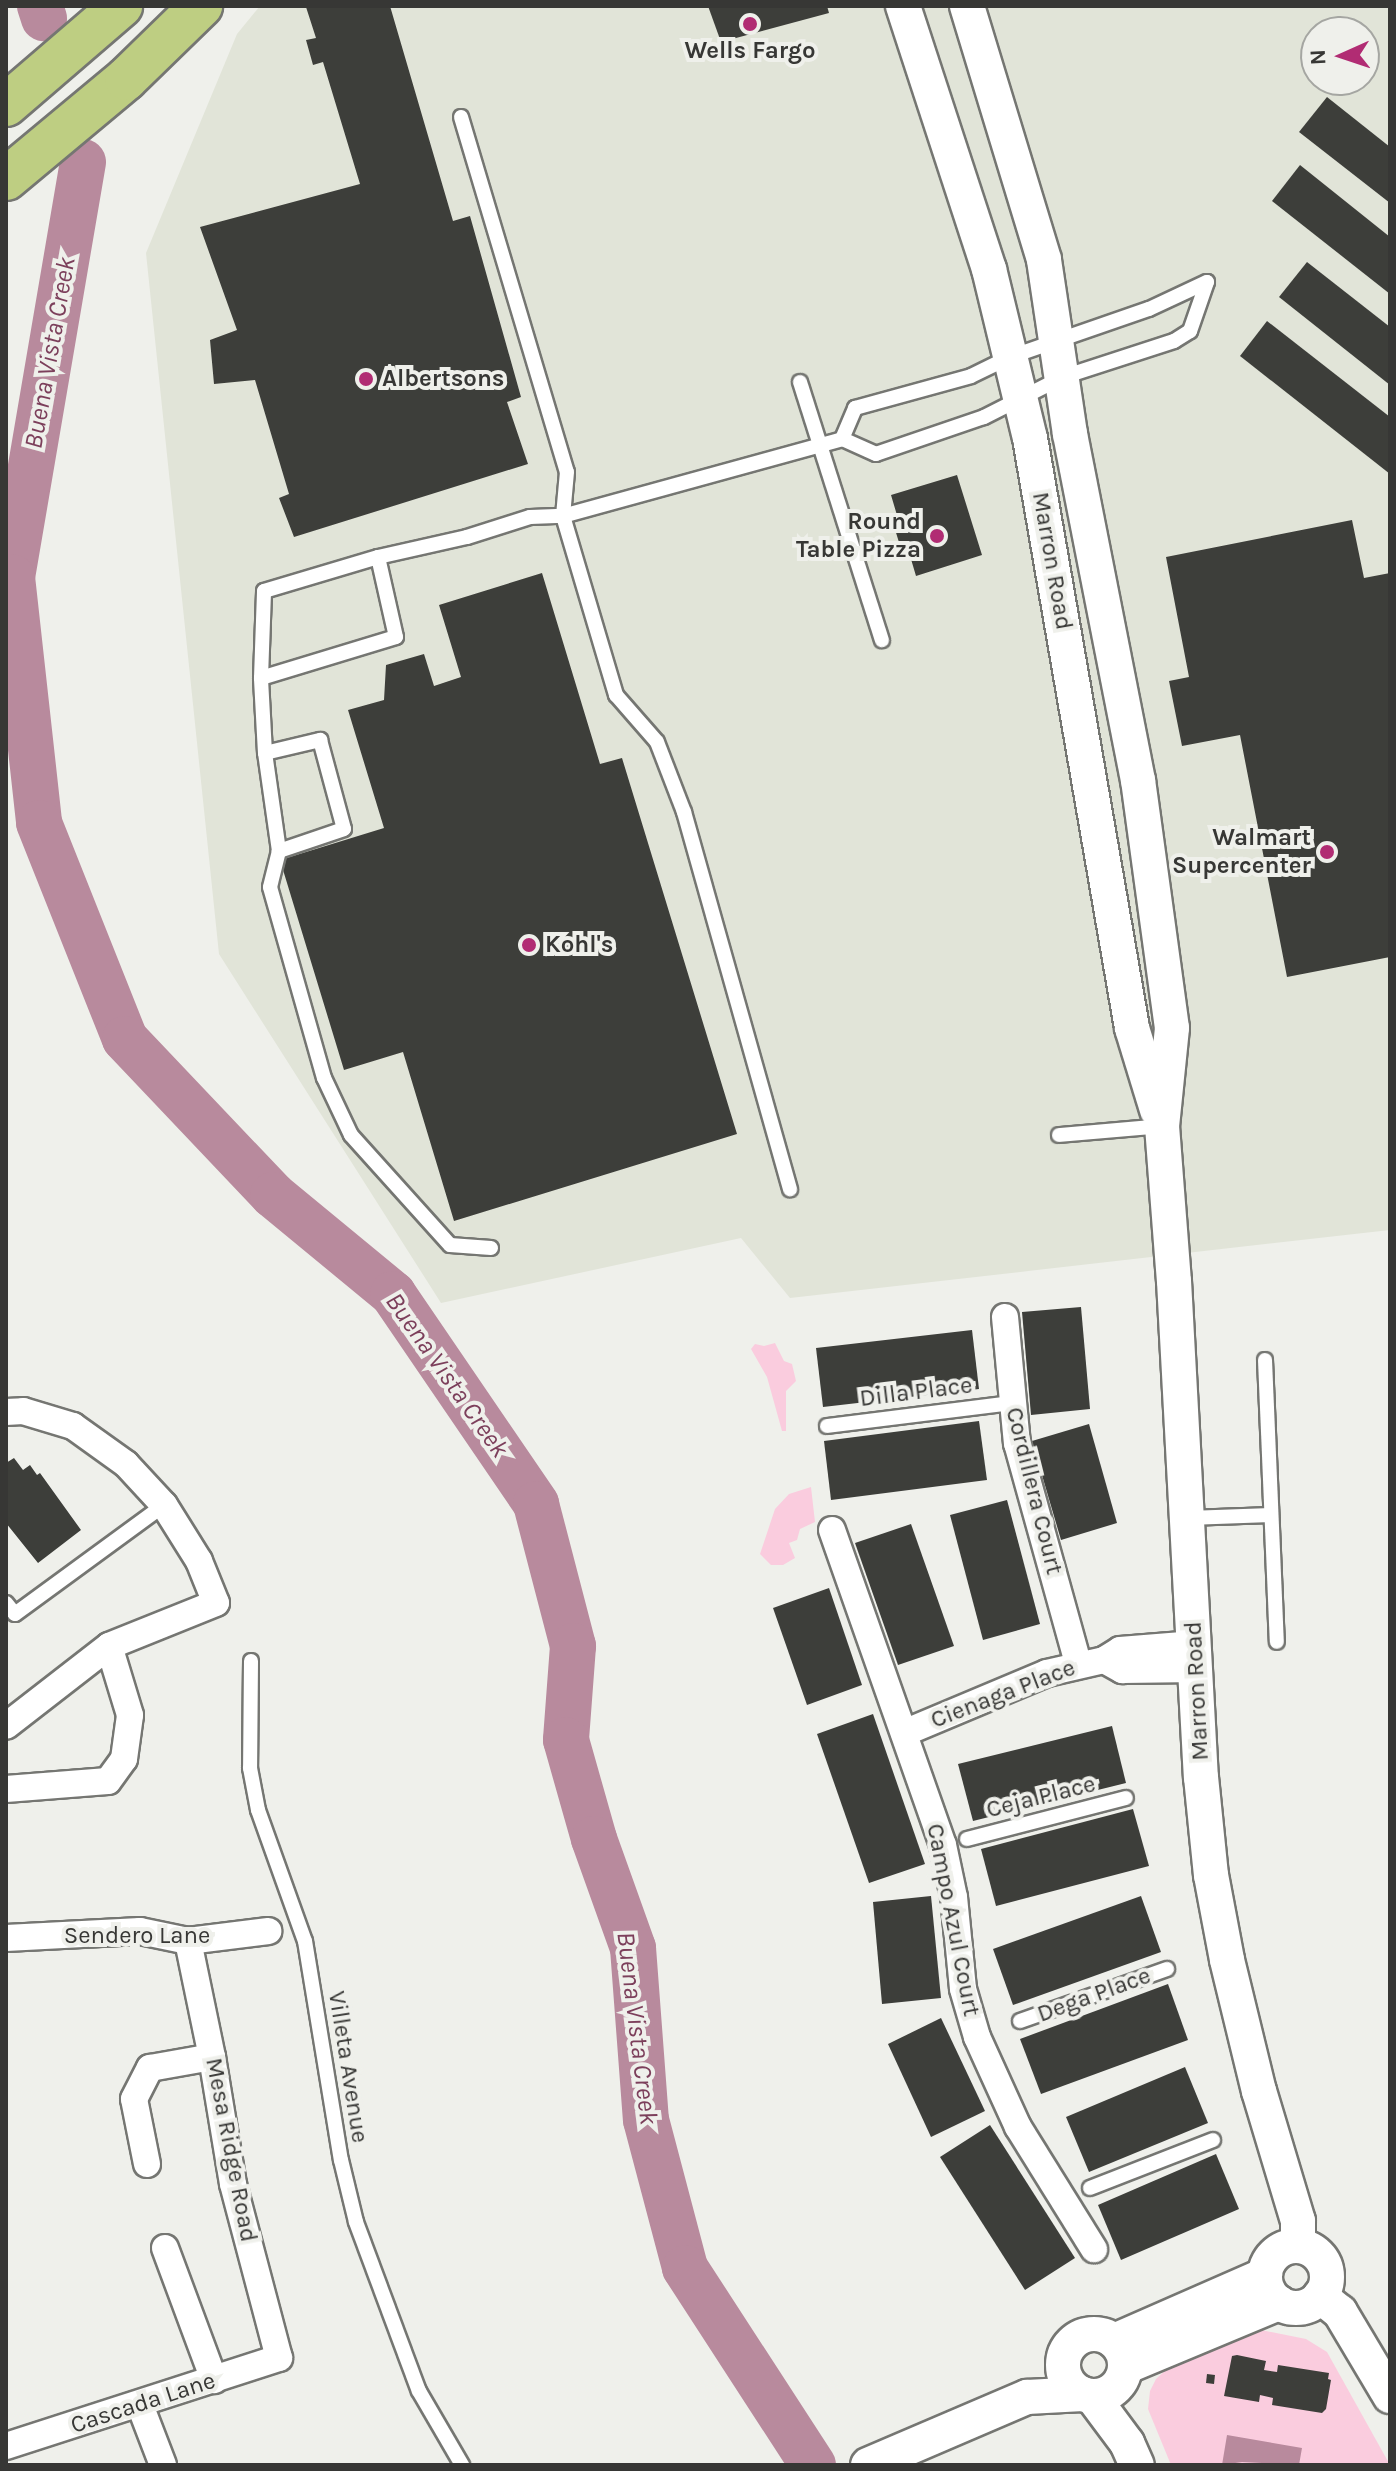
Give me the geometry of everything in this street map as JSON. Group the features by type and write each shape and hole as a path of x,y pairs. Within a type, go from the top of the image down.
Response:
{"main road":[{"path":"6,105 121,6"},
{"path":"6,179 171,22 201,6"}],"street":[{"name":"Marron Road","path":"903,6 989,269 1030,438 1079,707 1132,1028 1162,1126"},
{"name":"Marron Road","path":"967,6 1044,260 1070,434 1138,780 1172,1028 1162,1126 1188,1518 1201,1777 1211,1875 1227,1960 1259,2091 1298,2221 1298,2246"},
{"name":"Cordillera Court","path":"1005,1317 1017,1443 1091,1662"},
{"path":"6,1412 23,1411 73,1426 126,1464 164,1505 199,1561 216,1603 109,1646 6,1726"},
{"name":"Campo Azul Court","path":"832,1530 904,1733 955,1842 954,1897 963,1989 1018,2127 1076,2194 1094,2249"},
{"path":"6,1789 108,1781 124,1759 130,1715 109,1646"},
{"name":"Cienaga Place","path":"904,1733 1133,1648 1196,1656"},
{"name":"Sendero Lane","path":"6,1938 140,1931 188,1941 268,1931"},
{"name":"Mesa Ridge Road","path":"188,1941 212,2057 233,2184 279,2358"},
{"path":"147,2164 134,2099 150,2068 212,2057"},
{"path":"1298,2246 1316,2253 1327,2270 1320,2296 1299,2309 1272,2289 1267,2265 1280,2250 1298,2246"},
{"path":"165,2248 214,2380"},
{"path":"868,2465 1013,2402 1106,2376 1272,2289"},
{"path":"1320,2296 1340,2312 1390,2396"},
{"path":"1013,2402 1063,2361 1067,2349 1080,2337 1098,2334 1106,2376 1132,2454"},
{"name":"Cascada Lane","path":"6,2446 279,2358"},
{"path":"1063,2361 1069,2383 1106,2376"},
{"path":"140,2405 163,2465"}],"lane":[{"path":"461,117 567,472 563,516 616,695 657,742 684,812 790,1189"},
{"path":"491,1248 450,1245 351,1135 324,1078 270,887 279,851 265,753 261,678 264,591 530,517 563,516 820,443 842,439 876,454 984,417 1063,377 1133,356 1190,331 1207,282 1149,309 1010,357 971,376 855,408 842,439"},
{"path":"800,382 882,640"},
{"path":"261,678 396,637 378,557"},
{"path":"265,753 320,740 344,829 279,851"},
{"path":"1059,1135 1162,1126"},
{"path":"1265,1360 1277,1642"},
{"name":"Dilla Place","path":"827,1426 1011,1403"},
{"path":"6,1603 15,1614 164,1505"},
{"path":"1188,1518 1271,1515"},
{"name":"Villeta Avenue","path":"251,1661 250,1768 258,1810 305,1941 341,2160 356,2222 419,2391 462,2465"},
{"name":"Ceja Place","path":"955,1842 1126,1798"},
{"name":"Dega Place","path":"1020,2021 1167,1969"},
{"path":"1076,2194 1213,2140"}],"shaded area":[{"path":"260,6 1390,6 1390,1230 790,1298 741,1238 441,1303 219,954 146,253 237,34"},
{"path":"775,1343 784,1361 792,1364 796,1381 786,1391 786,1431 782,1431 767,1377 751,1349 755,1344 764,1346"},
{"path":"811,1487 815,1522 800,1529 797,1540 789,1543 795,1558 783,1565 771,1565 760,1554 775,1509 789,1494"},
{"path":"1261,2330 1306,2339 1327,2352 1390,2465 1171,2465 1148,2409 1150,2391 1156,2379 1168,2368"},
{"path":"1227,2435 1302,2448 1299,2465 1242,2462 1222,2465"}],"building":[{"path":"390,6 453,221 470,216 521,397 507,402 528,464 294,537 279,498 289,494 255,380 214,384 210,340 237,330 200,227 360,184 323,62 313,65 306,40 316,38 306,7"},
{"name":"Wells Fargo","path":"708,6 827,6 829,13 721,42"},
{"path":"1327,97 1390,147 1390,203 1299,132"},
{"path":"1300,165 1390,237 1390,294 1272,201"},
{"path":"1307,262 1390,327 1390,385 1279,297"},
{"path":"1267,321 1390,417 1390,474 1240,356"},
{"name":"Round Table Pizza","path":"957,475 982,555 916,576 908,549 902,552 893,523 899,522 891,495"},
{"name":"Walmart Supercenter","path":"1352,520 1364,578 1390,573 1390,957 1287,977 1240,735 1182,746 1169,681 1189,677 1166,557"},
{"path":"542,573 600,764 622,758 737,1134 454,1221 403,1052 344,1070 280,860 384,828 348,710 384,700 386,665 424,654 434,686 461,677 439,605"},
{"path":"1081,1307 1090,1409 1031,1415 1022,1312"},
{"path":"972,1330 979,1389 823,1407 816,1348"},
{"path":"979,1421 987,1480 831,1500 824,1441"},
{"path":"1089,1424 1117,1523 1061,1540 1032,1441"},
{"path":"14,1458 23,1470 30,1465 37,1475 40,1473 81,1530 38,1563 6,1523 6,1463"},
{"path":"1007,1500 1040,1624 983,1640 950,1515"},
{"path":"911,1524 954,1646 898,1665 855,1543"},
{"path":"829,1588 862,1685 807,1705 773,1608"},
{"path":"873,1714 925,1864 869,1883 817,1734"},
{"path":"1112,1726 1126,1783 973,1821 958,1764"},
{"path":"1133,1809 1149,1866 996,1906 981,1849"},
{"path":"931,1896 941,1998 882,2004 873,1902"},
{"path":"1141,1896 1161,1952 1013,2005 993,1949"},
{"path":"1168,1984 1188,2040 1041,2094 1020,2039"},
{"path":"941,2018 985,2111 931,2137 888,2044"},
{"path":"1185,2067 1208,2123 1089,2172 1066,2117"},
{"path":"990,2125 1075,2258 1025,2290 940,2157"},
{"path":"1216,2154 1239,2209 1121,2260 1098,2205"},
{"path":"1232,2356 1266,2361 1264,2370 1277,2372 1278,2365 1329,2373 1328,2379 1331,2380 1326,2409 1322,2413 1272,2405 1273,2398 1260,2395 1259,2402 1224,2396"},
{"path":"1207,2374 1215,2375 1214,2384 1206,2383"}],"waterway":[{"name":"Buena Vista Creek","path":"40,6 44,18"},
{"name":"Buena Vista Creek","path":"83,162 12,577 39,823 125,1039 273,1195 393,1294 536,1504 573,1646 566,1740 594,1839 633,1948 646,2120 685,2268 813,2465"}],"place":[{"name":"Wells Fargo","path":"750,24"},
{"name":"Albertsons","path":"366,379"},
{"name":"Round Table Pizza","path":"937,536"},
{"name":"Walmart Supercenter","path":"1327,852"},
{"name":"Kohl's","path":"529,945"}]}
